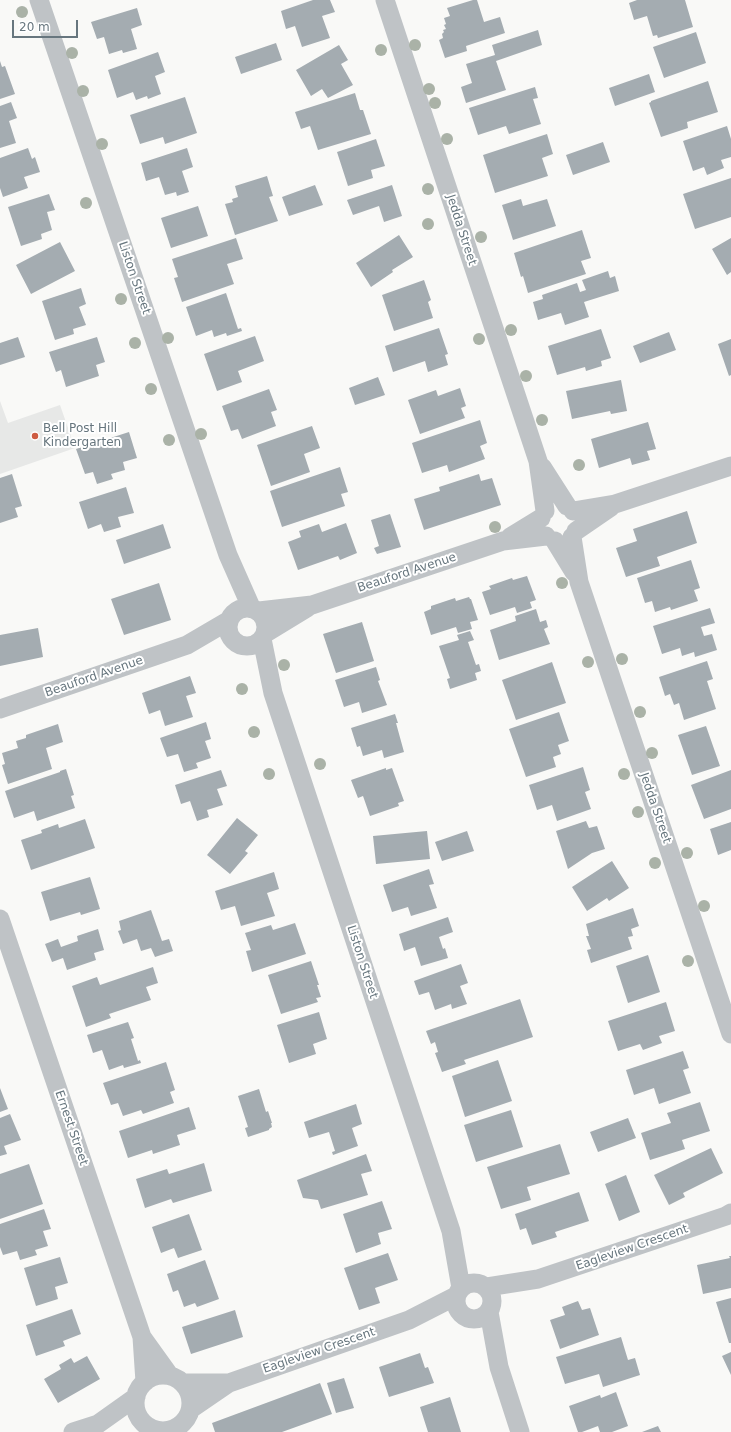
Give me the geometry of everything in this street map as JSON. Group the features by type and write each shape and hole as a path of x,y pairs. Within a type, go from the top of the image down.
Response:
{"street":[{"name":"Liston Street","path":"40,0 228,555 243,613"},
{"name":"Jedda Street","path":"385,0 538,461 556,529 580,582 731,1034"},
{"name":"Jedda Street","path":"538,461 570,508"},
{"name":"Beauford Avenue","path":"0,709 187,645 243,613 312,605 503,541 556,529 615,504 731,466"},
{"name":"Beauford Avenue","path":"556,529 550,507 561,504 570,508 615,504"},
{"path":"556,529 578,520 577,515 570,508"},
{"name":"Beauford Avenue","path":"187,645 253,640 312,605"},
{"path":"243,613 266,621 253,640 229,633 243,613"},
{"name":"Liston Street","path":"253,640 273,693 451,1231 462,1304 499,1367"},
{"name":"Ernest Street","path":"0,918 142,1337 176,1380"},
{"name":"Eagleview Crescent","path":"487,1297 729,1215"},
{"name":"Liston Street","path":"451,1231 487,1297 499,1367 520,1432"},
{"path":"470,1283 487,1297 480,1318 462,1304 470,1283"},
{"name":"Eagleview Crescent","path":"176,1380 229,1383 409,1320 462,1304"},
{"name":"Ernest Street","path":"141,1390 142,1337"},
{"path":"73,1432 98,1424 141,1390 152,1378 161,1376 176,1380 188,1391 191,1400 187,1421 177,1428 168,1431 154,1428 98,1424"},
{"name":"Eagleview Crescent","path":"187,1421 229,1383"},
{"path":"141,1390 136,1406 138,1414 154,1428"}],"shaded area":[{"name":"Bell Post Hill Kindergarten","path":"0,401 8,423 60,405 75,448 0,474"}],"building":[{"path":"313,0 330,0 335,12 322,16 330,38 302,47 295,26 286,29 281,11"},
{"path":"477,0 484,22 500,17 505,33 466,46 467,51 445,58 439,40 443,38 443,30 446,29 444,25 446,24 444,18 450,16 447,8"},
{"path":"637,0 685,0 693,27 658,38 657,35 653,36 647,16 634,20 629,3"},
{"path":"137,8 142,25 131,29 137,49 123,53 122,50 109,54 104,37 97,39 91,22"},
{"path":"538,30 542,45 496,61 506,90 466,103 461,87 472,83 466,64 495,55 492,45"},
{"path":"696,32 706,63 664,78 653,47"},
{"path":"276,43 282,60 241,74 235,57"},
{"path":"339,45 348,60 341,64 353,85 328,98 322,89 311,96 296,70"},
{"path":"158,52 165,72 155,76 161,94 148,99 147,96 136,100 133,92 117,98 108,70"},
{"path":"0,61 2,67 5,66 15,94 0,99"},
{"path":"649,74 655,92 615,106 609,88"},
{"path":"708,81 718,112 687,122 688,128 661,137 649,103"},
{"path":"535,87 538,98 533,99 541,124 509,134 506,126 478,135 469,108"},
{"path":"355,93 360,110 363,110 371,134 318,150 310,126 301,129 295,112"},
{"path":"185,97 197,133 165,144 163,137 140,144 130,115"},
{"path":"11,102 17,118 9,121 16,143 0,148 0,106"},
{"path":"727,126 731,139 731,157 721,160 724,168 707,175 704,167 693,171 683,141"},
{"path":"547,134 553,154 542,158 548,176 495,193 483,155"},
{"path":"376,139 385,166 371,170 373,178 348,186 337,152"},
{"path":"603,142 610,162 573,175 566,155"},
{"path":"28,148 32,159 35,157 40,172 24,177 28,188 3,197 0,188 0,158"},
{"path":"187,148 193,167 182,171 189,192 177,196 176,192 165,195 159,177 146,181 141,163"},
{"path":"267,176 273,196 269,197 278,221 235,235 225,204 233,202 232,199 238,197 235,186"},
{"path":"731,178 731,217 695,229 683,194"},
{"path":"315,185 323,205 289,216 282,197"},
{"path":"392,185 402,216 384,222 379,206 353,215 347,200"},
{"path":"49,194 55,210 47,212 52,230 41,234 42,239 21,246 8,207"},
{"path":"521,199 523,206 547,199 556,226 513,240 502,205"},
{"path":"198,206 208,236 171,248 161,218"},
{"path":"582,230 591,258 581,261 586,274 528,293 523,276 521,277 514,253"},
{"path":"399,235 413,257 392,270 393,272 371,287 356,263"},
{"path":"236,238 243,259 227,264 234,284 182,302 174,278 178,277 172,259"},
{"path":"731,238 731,272 727,275 712,249"},
{"path":"60,242 75,271 31,294 16,265"},
{"path":"608,271 610,278 615,276 619,291 584,302 589,317 565,325 561,313 538,320 533,302 543,299 542,295 577,283 580,292 586,290 582,280"},
{"path":"424,280 431,300 428,302 433,318 394,331 382,295"},
{"path":"81,288 86,304 79,307 86,325 73,329 74,334 55,340 42,301"},
{"path":"226,293 238,329 241,328 242,331 227,336 226,333 214,337 212,330 196,336 186,307"},
{"path":"439,328 448,354 445,355 448,365 428,372 425,361 393,372 385,346"},
{"path":"601,329 611,358 601,361 602,366 586,371 585,367 557,375 548,346"},
{"path":"669,332 676,350 640,363 633,346"},
{"path":"255,336 264,361 238,371 242,382 217,391 204,354"},
{"path":"18,337 25,357 0,365 0,343"},
{"path":"97,337 105,362 96,365 99,376 66,387 61,370 56,372 49,352"},
{"path":"731,339 731,375 729,376 718,344"},
{"path":"378,377 385,395 355,405 349,388"},
{"path":"621,380 627,411 611,414 610,411 572,419 566,391"},
{"path":"460,388 466,406 461,408 465,418 420,434 408,400 436,390 438,396"},
{"path":"269,389 277,410 271,412 276,426 242,439 238,429 231,431 222,406"},
{"path":"480,420 487,443 480,446 485,459 449,472 447,465 422,473 412,443"},
{"path":"648,422 656,449 647,451 650,460 632,465 630,458 599,468 591,439"},
{"path":"312,426 320,448 304,454 310,472 271,486 257,445"},
{"path":"129,432 137,458 123,462 125,470 111,474 113,479 97,484 93,472 85,474 76,449"},
{"path":"340,467 348,492 341,494 345,506 282,527 270,491"},
{"path":"12,474 22,506 15,508 18,517 0,523 0,478"},
{"path":"479,474 481,481 492,478 501,505 424,530 414,499 440,491 439,487"},
{"path":"126,487 134,513 118,517 121,527 104,532 101,524 88,529 79,502"},
{"path":"687,511 697,543 657,557 660,566 626,577 616,548 637,541 633,529"},
{"path":"390,514 401,547 377,554 374,548 379,546 371,520"},
{"path":"346,523 357,553 340,560 338,556 298,570 288,542 301,537 299,531 319,524 322,532"},
{"path":"163,524 171,548 124,564 116,540"},
{"path":"691,560 700,588 694,590 698,601 671,610 670,607 655,612 652,601 645,603 637,578"},
{"path":"527,576 536,600 530,602 532,608 517,613 515,607 490,615 482,592 491,589 489,586 512,578 513,580"},
{"path":"159,583 171,620 124,635 111,599"},
{"path":"469,597 478,620 470,622 472,629 458,633 456,627 431,635 424,612 431,609 431,606 455,598 456,601"},
{"path":"710,608 715,623 701,627 704,636 712,634 717,650 695,657 694,652 682,656 680,648 662,654 653,626"},
{"path":"536,609 540,622 546,620 548,627 544,629 550,644 499,660 490,630 516,621 515,616"},
{"path":"362,622 374,661 336,673 323,634"},
{"path":"38,628 43,657 0,666 0,635"},
{"path":"470,631 474,640 468,642 476,665 479,664 481,671 475,673 477,680 450,689 447,679 450,678 439,646 459,640 457,635"},
{"path":"707,661 713,679 707,681 716,709 684,720 679,703 674,705 670,694 665,696 659,677"},
{"path":"552,662 566,703 516,720 502,680"},
{"path":"376,667 380,680 378,681 387,705 362,713 359,702 344,707 335,680"},
{"path":"190,676 196,693 186,696 193,717 165,726 160,710 149,714 142,693"},
{"path":"559,712 569,741 558,745 561,754 553,757 556,767 526,777 509,729"},
{"path":"395,714 404,752 384,758 382,750 363,756 360,746 357,747 351,728"},
{"path":"206,722 211,739 205,741 211,758 196,763 198,768 184,772 178,754 167,757 160,738"},
{"path":"58,724 63,742 46,748 52,769 8,784 2,765 5,764 2,753 18,748 16,741 26,738 26,735"},
{"path":"706,726 720,766 692,775 678,735"},
{"path":"583,767 590,790 585,792 591,809 557,821 552,805 537,810 529,785"},
{"path":"386,768 386,770 392,768 404,801 398,803 399,806 370,816 363,796 358,798 351,780"},
{"path":"66,769 74,795 71,796 75,808 37,821 34,811 14,818 5,791"},
{"path":"221,770 227,786 217,789 223,805 207,810 209,817 197,821 190,801 181,804 175,785"},
{"path":"731,770 731,809 704,819 691,785"},
{"path":"237,818 258,835 245,851 248,853 230,874 207,855"},
{"path":"85,819 95,848 31,870 21,840 42,833 41,830 58,824 59,828"},
{"path":"586,821 589,828 597,826 605,849 592,853 568,869 556,831"},
{"path":"731,822 731,850 718,855 710,829"},
{"path":"427,831 430,859 376,864 373,836"},
{"path":"467,831 474,851 442,861 435,842"},
{"path":"612,861 629,888 609,901 607,898 587,911 572,887"},
{"path":"429,869 434,884 429,885 437,908 411,916 408,907 392,912 383,885"},
{"path":"274,872 279,889 267,893 275,916 241,926 235,906 221,910 215,891"},
{"path":"90,877 100,909 81,915 80,912 50,921 41,892"},
{"path":"633,908 639,926 631,929 633,936 628,937 632,949 591,963 587,950 591,949 586,936 589,936 586,924"},
{"path":"151,910 162,941 169,939 173,951 155,957 151,948 141,951 137,939 123,944 118,931 121,930 119,921"},
{"path":"448,917 453,932 439,937 448,958 421,966 415,947 404,951 399,934"},
{"path":"295,923 306,954 252,972 246,951 251,950 245,933 271,925 273,930"},
{"path":"98,929 104,950 94,953 96,960 67,970 63,958 52,962 45,944 58,939 61,947 78,941 77,936"},
{"path":"648,955 660,992 628,1003 616,966"},
{"path":"311,961 319,985 317,985 321,997 316,998 318,1002 281,1014 268,975"},
{"path":"461,964 468,983 460,986 467,1004 452,1009 451,1004 435,1010 429,992 419,995 414,981"},
{"path":"153,967 158,983 146,987 151,1000 109,1014 111,1018 86,1027 72,986 97,977 100,985"},
{"path":"520,999 533,1037 464,1060 466,1064 442,1072 435,1053 438,1052 435,1042 431,1044 426,1031"},
{"path":"666,1002 675,1031 659,1036 662,1043 643,1050 640,1044 618,1051 608,1021"},
{"path":"319,1012 327,1039 313,1044 316,1054 289,1063 277,1025"},
{"path":"128,1022 134,1038 131,1039 138,1061 140,1060 141,1063 124,1068 123,1065 109,1070 102,1050 93,1053 87,1035"},
{"path":"683,1051 689,1068 683,1070 691,1093 659,1104 654,1088 634,1095 626,1070"},
{"path":"498,1060 512,1101 465,1117 452,1076"},
{"path":"166,1062 175,1090 170,1092 174,1103 143,1114 141,1110 123,1116 118,1103 111,1105 103,1083"},
{"path":"0,1088 8,1109 0,1112"},
{"path":"259,1089 266,1112 268,1111 272,1127 269,1130 248,1137 245,1128 248,1127 238,1096"},
{"path":"700,1102 710,1131 682,1140 685,1149 650,1160 641,1133 671,1123 667,1113"},
{"path":"356,1104 362,1124 352,1128 358,1146 333,1155 332,1152 335,1151 329,1132 309,1138 304,1122"},
{"path":"189,1107 196,1129 177,1135 180,1145 153,1154 152,1150 128,1158 119,1131"},
{"path":"511,1110 523,1147 476,1162 464,1125"},
{"path":"10,1114 21,1140 4,1146 7,1154 0,1156 0,1118"},
{"path":"628,1118 636,1138 598,1152 590,1132"},
{"path":"560,1144 570,1174 527,1187 531,1200 501,1209 487,1167"},
{"path":"711,1148 723,1173 683,1193 685,1197 669,1205 654,1175"},
{"path":"366,1154 372,1171 361,1174 368,1195 321,1209 318,1200 303,1198 297,1180"},
{"path":"204,1163 212,1191 173,1203 171,1199 145,1208 136,1179 167,1169 169,1174"},
{"path":"29,1164 43,1204 0,1219 0,1174"},
{"path":"626,1175 640,1212 619,1221 605,1184"},
{"path":"579,1192 589,1221 555,1232 557,1237 532,1245 526,1228 520,1230 515,1214"},
{"path":"382,1201 392,1229 378,1233 381,1244 356,1253 343,1214"},
{"path":"44,1209 51,1229 43,1231 48,1246 35,1250 37,1255 20,1260 17,1251 3,1255 0,1247 0,1224"},
{"path":"189,1214 202,1250 178,1258 174,1248 161,1253 152,1227"},
{"path":"388,1253 398,1280 375,1288 380,1303 359,1310 344,1268"},
{"path":"729,1256 731,1256 731,1288 703,1294 697,1265 730,1258"},
{"path":"60,1257 68,1283 55,1287 58,1299 36,1306 24,1268"},
{"path":"205,1260 219,1299 197,1307 195,1303 184,1307 178,1290 173,1292 167,1274"},
{"path":"731,1298 731,1343 729,1343 716,1302"},
{"path":"578,1301 582,1310 590,1308 599,1335 560,1349 550,1320 565,1315 562,1307"},
{"path":"72,1309 81,1334 63,1341 65,1346 36,1356 26,1325"},
{"path":"235,1310 243,1337 191,1354 182,1327"},
{"path":"621,1337 628,1360 635,1358 640,1375 603,1387 599,1374 565,1384 556,1357"},
{"path":"731,1352 731,1375 722,1356"},
{"path":"420,1353 425,1368 428,1367 434,1383 389,1397 379,1367"},
{"path":"87,1356 100,1379 58,1403 44,1379 61,1369 59,1365 71,1358 74,1363"},
{"path":"344,1378 354,1408 336,1413 327,1383"},
{"path":"320,1383 332,1414 282,1432 215,1432 212,1423"},
{"path":"616,1392 628,1426 612,1432 600,1432 598,1426 578,1432 569,1406 600,1395 601,1398"},
{"path":"450,1397 461,1432 428,1432 420,1407"},
{"path":"658,1426 661,1432 642,1432"}],"place":[{"name":"Bell Post Hill Kindergarten","path":"35,436"}]}
